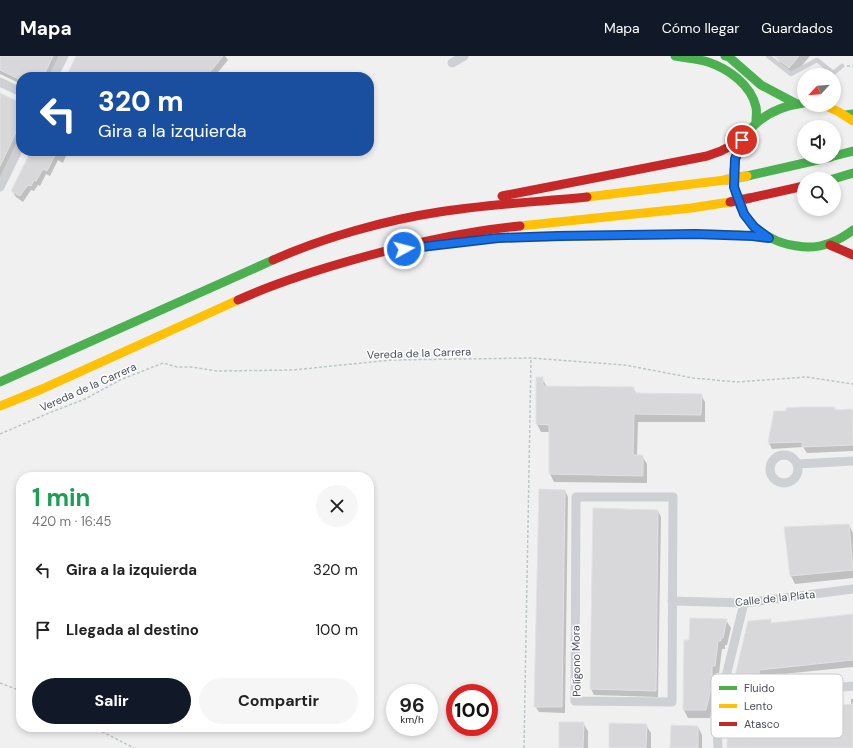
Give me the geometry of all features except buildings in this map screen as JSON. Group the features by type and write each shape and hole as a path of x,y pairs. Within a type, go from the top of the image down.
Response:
{"main road":[{"path":"675,56 708,62 724,68 738,79 745,86 755,104 756,122"},
{"path":"726,56 762,85 797,102"},
{"path":"797,103 780,107 768,113 756,122 742,140 735,159 734,187 744,214 754,227 769,238 788,246 816,248 842,239 853,230"},
{"path":"841,111 851,117"},
{"path":"427,214 452,205 708,156 742,140"},
{"path":"841,154 853,151"},
{"path":"0,382 287,254 382,224 427,214 644,191 725,180 802,164"},
{"path":"841,177 853,173"},
{"path":"0,406 42,389 264,288 340,263 455,234 691,208 730,202 797,188"},
{"path":"395,248 404,249 498,238 558,236 695,234 769,238"},
{"path":"830,244 853,254"}],"street":[{"path":"56,72 64,56"},
{"path":"452,63 464,56"},
{"path":"0,82 16,90"},
{"path":"0,187 16,154"},
{"path":"798,464 853,461"},
{"name":"Polígono Mora","path":"576,496 673,497 672,601 672,702 575,701 576,496"},
{"name":"Calle de la Plata","path":"672,601 744,603 853,589"},
{"path":"727,674 744,603"},
{"path":"843,687 853,686"},
{"path":"718,738 718,748"}],"lane":[{"path":"768,56 791,74 797,71"},
{"path":"803,68 818,60 826,68"}],"path":[{"name":"Vereda de la Carrera","path":"0,434 85,399 120,380 163,363 177,367 191,367 217,371 293,370 392,360 530,358 625,365 700,379 737,382 806,377 853,384"},
{"path":"524,748 530,358"},
{"path":"0,683 16,689"},
{"path":"103,732 134,748"}],"traffic: fast":[{"path":"675,56 708,62 724,69 738,79 753,99 756,109 756,122"},
{"path":"725,56 729,57 761,85 795,103"},
{"path":"797,104 778,109 771,113 757,123 745,136 739,148 734,165 734,185 742,210 750,221 770,238 797,246 819,246 840,239 853,230"},
{"path":"846,115 853,114"},
{"path":"841,154 853,151"},
{"path":"747,176 800,164"},
{"path":"841,177 853,173"},
{"path":"0,382 273,260"}],"traffic: slow":[{"path":"839,112 853,121"},
{"path":"725,180 747,176"},
{"path":"587,197 725,180"},
{"path":"520,226 691,208 730,202"},
{"path":"498,238 710,234 769,238"},
{"path":"0,406 42,389 238,300"}],"traffic: jam":[{"path":"502,196 707,156 721,151 742,140"},
{"path":"750,198 797,188"},
{"path":"273,260 333,237 419,215 457,209 587,197"},
{"path":"730,202 750,198"},
{"path":"238,300 302,275 386,251 462,234 520,226"},
{"path":"830,245 853,255"}],"route":[{"path":"404,249 498,238 558,236 695,234 769,238 754,227 744,214 734,187 735,159 742,140"}]}
